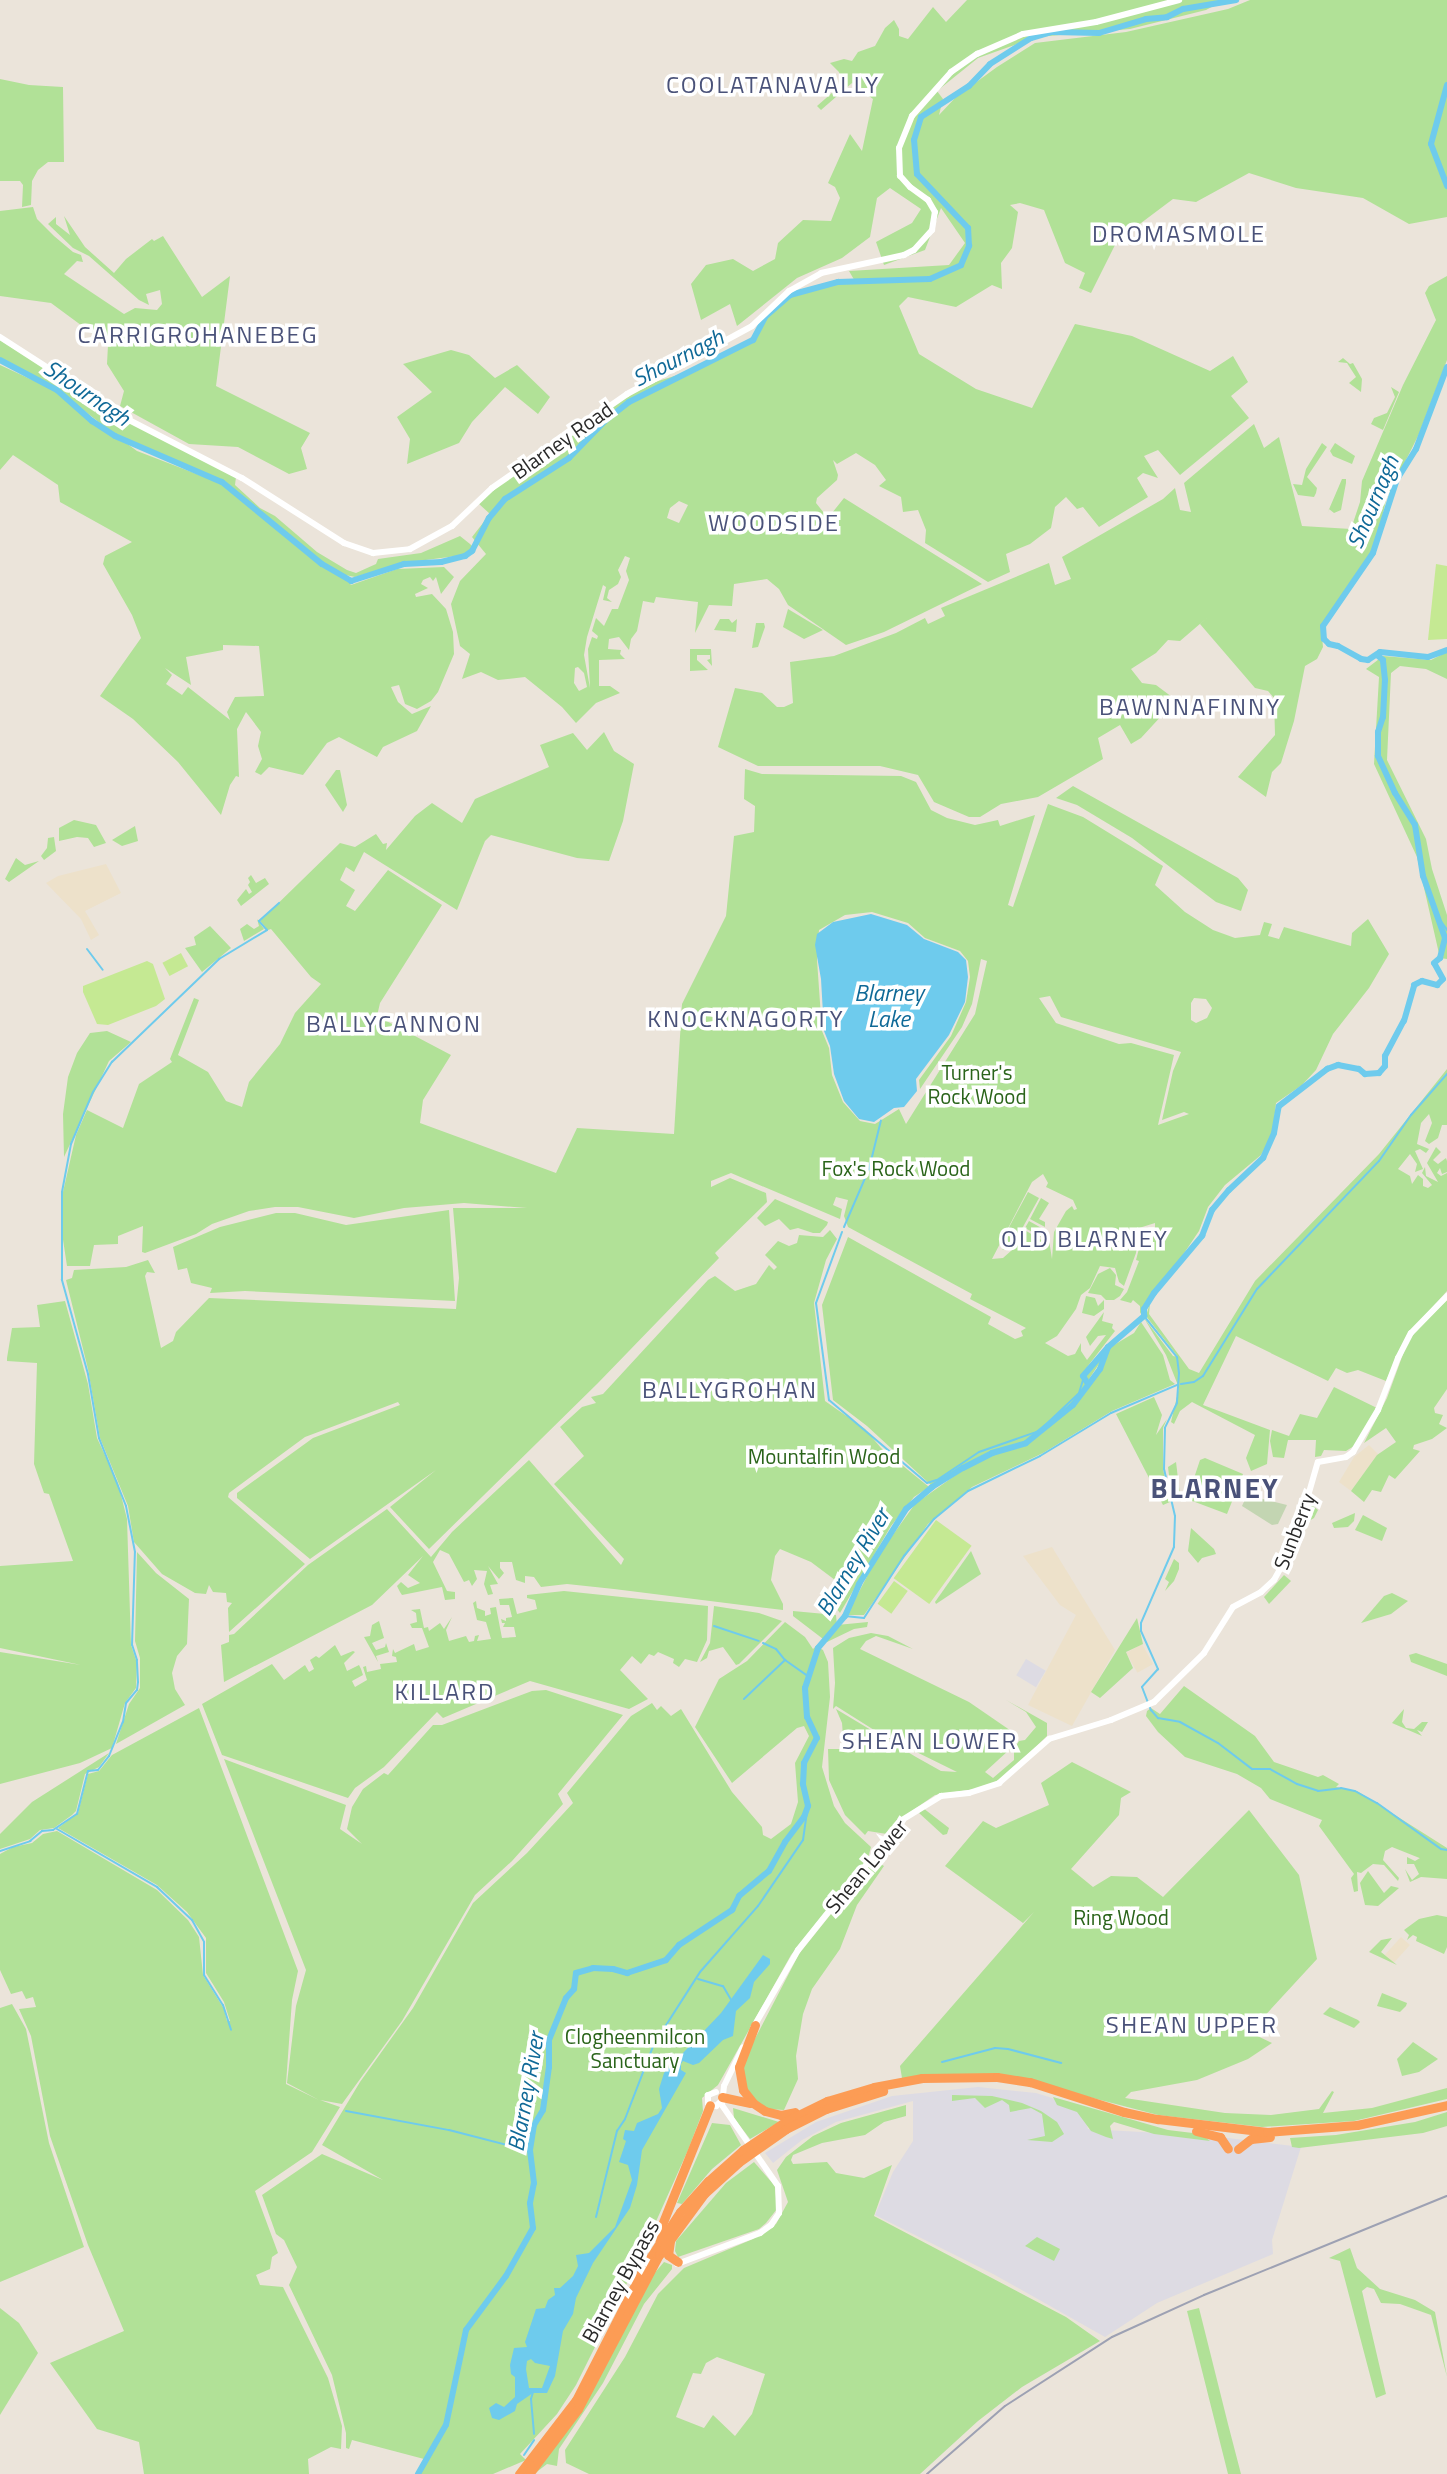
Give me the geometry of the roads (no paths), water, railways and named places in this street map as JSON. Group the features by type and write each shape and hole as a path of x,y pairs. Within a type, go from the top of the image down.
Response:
{"highway":[{"path":"753,2104 743,2090 739,2067 755,2025"},
{"name":"Blarney Bypass","path":"519,2474 576,2400 637,2280 680,2212 708,2181 756,2144 797,2115 840,2097 922,2077 972,2076 1030,2082 1151,2118 1244,2131 1338,2128 1384,2121 1447,2105"},
{"name":"Blarney Bypass","path":"756,2144 826,2109 898,2087 975,2081 1059,2092"},
{"path":"720,2096 753,2104 765,2111 788,2114 840,2097"},
{"path":"637,2280 713,2106"},
{"path":"1151,2118 1158,2123 1220,2137 1233,2149 1255,2138 1338,2128"},
{"name":"Blarney Bypass","path":"530,2474 578,2409 649,2273 677,2227 704,2194 746,2152"},
{"path":"677,2227 667,2251 678,2263"},
{"path":"649,2273 663,2260 678,2263"}],"main road":[{"name":"Blarney Road","path":"0,337 129,420 242,478 344,543 373,553 410,549 452,526 492,488 639,387 752,326 789,291 821,273 898,257 914,250 932,230 936,212 928,200 909,187 901,176 899,148 912,116 951,72 977,54 1023,34 1096,22 1179,0"},
{"name":"Sunberry","path":"1186,1671 1209,1646 1233,1606 1257,1594 1274,1580 1282,1568 1292,1527 1308,1496 1318,1462 1346,1457 1360,1443 1411,1333 1447,1296"},
{"name":"Shean Lower","path":"720,2096 732,2067 798,1950 910,1813 941,1796 969,1793 999,1783 1049,1739 1141,1709 1186,1671"},
{"path":"713,2106 720,2096"},
{"path":"720,2096 707,2097 713,2106 730,2119"},
{"path":"678,2263 760,2233 771,2225 779,2213 778,2186 730,2119 720,2096"}],"water":[{"name":"Blarney Lake","path":"871,914 907,925 924,939 958,952 966,960 968,977 965,1002 949,1035 916,1079 917,1091 904,1107 894,1108 874,1122 859,1119 844,1101 834,1074 830,1046 824,1031 821,979 815,945 817,934 833,922"},
{"path":"763,1955 770,1959 770,1964 754,1982 750,1998 736,2011 733,2036 723,2040 699,2063 693,2065 683,2061 681,2064 681,2070 686,2073 642,2150 637,2185 630,2208 593,2263 576,2298 573,2314 563,2331 555,2376 547,2393 533,2393 517,2404 515,2411 499,2420 492,2418 489,2408 496,2403 504,2407 515,2397 515,2377 511,2374 510,2365 514,2348 527,2347 525,2342 536,2309 545,2308 548,2300 555,2295 554,2288 560,2288 573,2276 578,2266 576,2255 589,2253 615,2227 632,2180 628,2165 619,2162 626,2141 623,2139 625,2130 634,2131 637,2123 658,2114 662,2108 659,2089 664,2073 721,2013","holes":["531,2359 535,2363 550,2366 542,2388 529,2388 527,2361"]}],"waterway":[{"name":"Shournagh","path":"0,360 57,390 92,421 115,436 222,482 322,564 351,581 404,564 441,562 465,556 472,551 489,518 505,499 569,458 606,420 629,402 753,340 766,316 790,295 838,282 930,279 961,265 969,246 968,228 917,174 914,140 921,117 969,86 990,64 1031,38 1052,32 1099,33 1146,19 1167,17 1183,9 1236,0"},
{"name":"Shournagh","path":"1447,85 1431,144 1447,186"},
{"name":"Shournagh","path":"1447,367 1416,449 1397,479 1373,553 1323,626 1324,639 1329,644 1361,659 1368,660 1380,652 1428,657 1447,650"},
{"name":"Blarney River","path":"418,2474 446,2425 466,2330 506,2276 533,2228 530,2203 534,2183 530,2150 534,2125 543,2110 549,2067 549,2040 566,1998 574,1989 576,1973 593,1968 627,1973 666,1960 679,1945 732,1910 739,1896 769,1871 785,1842 804,1817 808,1806 803,1784 804,1763 817,1738 807,1717 805,1688 818,1648 845,1616 859,1584 906,1509 932,1487 963,1468 992,1453 1026,1443 1073,1405 1100,1369 1108,1347 1144,1316 1144,1309 1154,1293 1202,1236 1212,1210 1263,1158 1274,1133 1279,1106 1327,1069 1338,1065 1359,1069 1365,1074 1379,1073 1385,1066 1385,1056 1404,1021 1414,985 1422,981 1437,985 1443,979 1434,963 1440,958 1445,938 1423,876 1415,825 1395,793 1378,756 1378,732 1383,717 1385,680 1383,660 1377,655"},
{"path":"0,1851 30,1841 42,1831 53,1830 77,1814 88,1771 98,1770 109,1756 123,1722 126,1703 137,1690 138,1682 137,1660 132,1645 135,1552 126,1506 99,1438 88,1374 62,1280 62,1192 71,1144 93,1092 112,1062 219,959 267,930 259,921 279,903"},
{"name":"Blarney River","path":"1438,917 1447,930"},
{"path":"87,949 103,970"},
{"path":"1181,1384 1194,1382 1203,1376 1257,1289 1379,1161 1411,1115 1447,1074"},
{"path":"844,1227 869,1169 881,1120"},
{"path":"842,1232 816,1303 829,1400 927,1483 937,1480 979,1452 1039,1431 1079,1393 1084,1377"},
{"path":"1144,1316 1177,1357 1179,1373 1177,1403 1165,1428 1164,1469 1175,1516 1174,1547 1141,1623 1141,1631 1158,1669 1142,1687 1151,1710 1158,1718 1180,1722 1218,1743 1252,1769 1270,1769 1297,1784 1318,1791 1341,1788 1355,1791 1377,1803 1441,1849 1447,1850"},
{"path":"1088,1384 1083,1376 1108,1347"},
{"path":"845,1616 864,1618 904,1556 934,1519 968,1491 1040,1456 1111,1413 1177,1385"},
{"path":"714,1626 759,1641"},
{"path":"763,1643 776,1649 785,1660 808,1676"},
{"path":"744,1699 785,1660"},
{"path":"596,2217 617,2131 625,2119 654,2044 700,1972 758,1906 803,1840 808,1806"},
{"path":"57,1829 157,1887 192,1920 204,1942 204,1975 223,2005 231,2030"},
{"path":"698,1979 723,1986 731,2000"},
{"path":"942,2062 995,2048 1061,2063"},
{"path":"346,2111 449,2130 530,2151"},
{"path":"533,2392 531,2399 534,2434"},
{"path":"524,2455 534,2440"}],"railway":[{"path":"927,2474 1005,2406 1112,2337 1204,2295 1447,2196"}],"district":[{"name":"COOLATANAVALLY","path":"773,85"},
{"name":"DROMASMOLE","path":"1179,234"},
{"name":"CARRIGROHANEBEG","path":"198,335"},
{"name":"WOODSIDE","path":"774,523"},
{"name":"BAWNNAFINNY","path":"1190,707"},
{"name":"KNOCKNAGORTY","path":"746,1019"},
{"name":"BALLYCANNON","path":"394,1024"},
{"name":"OLD BLARNEY","path":"1085,1239"},
{"name":"BALLYGROHAN","path":"730,1390"},
{"name":"BLARNEY","path":"1215,1488"},
{"name":"KILLARD","path":"445,1692"},
{"name":"SHEAN LOWER","path":"930,1741"},
{"name":"SHEAN UPPER","path":"1192,2025"}],"park label":[{"name":"Turner's Rock Wood","path":"977,1084"},
{"name":"Fox's Rock Wood","path":"896,1168"},
{"name":"Mountalfin Wood","path":"824,1456"},
{"name":"Ring Wood","path":"1121,1917"},
{"name":"Clogheenmilcon Sanctuary","path":"635,2048"}]}
